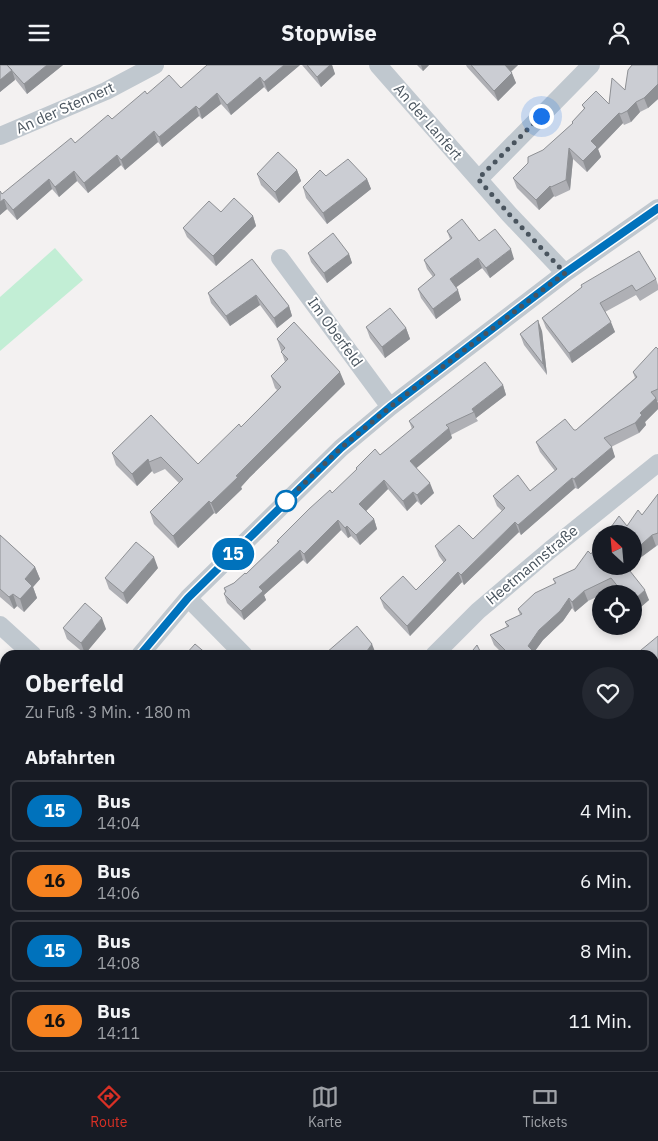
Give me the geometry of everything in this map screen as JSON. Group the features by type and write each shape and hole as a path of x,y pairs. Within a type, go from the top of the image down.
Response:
{"street":[{"name":"An der Stennert","path":"0,137 106,91 155,65"},
{"name":"An der Lanfert","path":"378,65 509,214 565,273"},
{"path":"478,179 591,65"},
{"path":"144,650 188,598 341,448 390,407 565,273 655,216"},
{"name":"Im Oberfeld","path":"280,258 390,407"},
{"name":"Heetmannstraße","path":"439,650 485,605 557,543 658,463"},
{"path":"188,598 239,650"},
{"path":"0,625 28,650"}],"green space":[{"path":"55,248 83,280 0,351 0,297"}],"building":[{"path":"0,65 7,65 12,70 0,80"},
{"path":"7,65 47,65 24,84"},
{"path":"207,65 284,65 264,82 260,77 227,105 217,93 199,109 196,106 159,137 154,131 121,160 117,155 84,183 74,171 55,187 49,179 13,210 4,199 0,202 0,191 2,194 71,138 75,143 108,115 112,119 145,91 147,94 169,75 181,88"},
{"path":"307,65 330,65 317,77"},
{"path":"471,65 505,65 512,73 494,91"},
{"path":"632,65 658,65 658,84 627,111 619,113 591,141 597,147 583,161 569,148 566,180 550,186 536,200 513,178 528,163 528,157 543,150 573,123 585,108 582,105 596,91 609,104 612,78 625,90 628,70"},
{"path":"278,152 297,170 275,192 257,174"},
{"path":"348,159 367,179 323,213 303,187 320,170 326,176"},
{"path":"234,198 253,216 213,256 183,228 209,201 221,212"},
{"path":"462,219 479,241 495,229 511,249 486,268 478,258 450,279 458,290 433,309 418,289 435,275 424,260 452,238 447,231"},
{"path":"333,233 349,254 324,273 308,253"},
{"path":"639,251 656,279 636,291 632,285 600,303 611,322 569,353 542,318 582,287 581,285"},
{"path":"252,259 289,306 274,318 256,295 226,316 208,293"},
{"path":"390,308 406,328 382,347 366,327"},
{"path":"538,320 543,364 520,334"},
{"path":"294,322 340,372 236,476 238,477 211,503 209,501 173,536 150,512 183,479 161,457 149,462 148,459 132,474 112,453 151,415 198,464 239,424 241,427 281,387 271,376 288,359 281,352 285,348 277,339"},
{"path":"656,347 658,349 658,389 651,392 656,398 640,413 642,415 635,423 604,438 612,447 574,479 572,478 518,525 515,522 461,575 458,572 407,626 380,598 403,576 416,590 446,560 435,546 459,525 473,539 505,508 493,496 518,475 530,491 557,469 536,442 565,419 576,430 637,377 633,372"},
{"path":"485,362 503,385 472,409 474,412 446,425 449,428 410,461 430,483 417,495 413,492 403,501 384,480 359,504 374,519 356,535 347,526 345,528 338,520 304,554 300,550 259,587 263,591 241,611 224,594 226,591 224,588 246,574 309,509 330,490 332,493 375,449 380,455 414,427 409,421"},
{"path":"658,494 658,533 652,535 642,544 642,525 628,525 638,510 642,515"},
{"path":"619,516 626,525 612,525"},
{"path":"0,535 35,567 25,579 32,586 20,599 13,594 9,597 0,589"},
{"path":"136,542 154,557 123,593 105,578"},
{"path":"588,551 591,554 592,553 592,575 633,575 641,585 617,585 611,578 596,585 592,585 592,587 584,591 572,602 569,598 560,611 539,630 528,646 532,650 505,650 490,635 509,626 505,622 522,614 518,609 535,593 556,583 553,579 575,569"},
{"path":"85,603 102,618 81,643 63,628"},
{"path":"357,626 372,644 368,650 329,650"},
{"path":"658,636 658,650 641,650"},
{"path":"195,644 202,650 190,650"},
{"path":"477,645 480,650 473,650"}],"bus line":[{"name":"15","path":"144,650 188,598 341,448 390,407 565,273 658,208"}],"route":[{"path":"286,501 341,448 390,407 565,273 478,179 541,116"}]}
